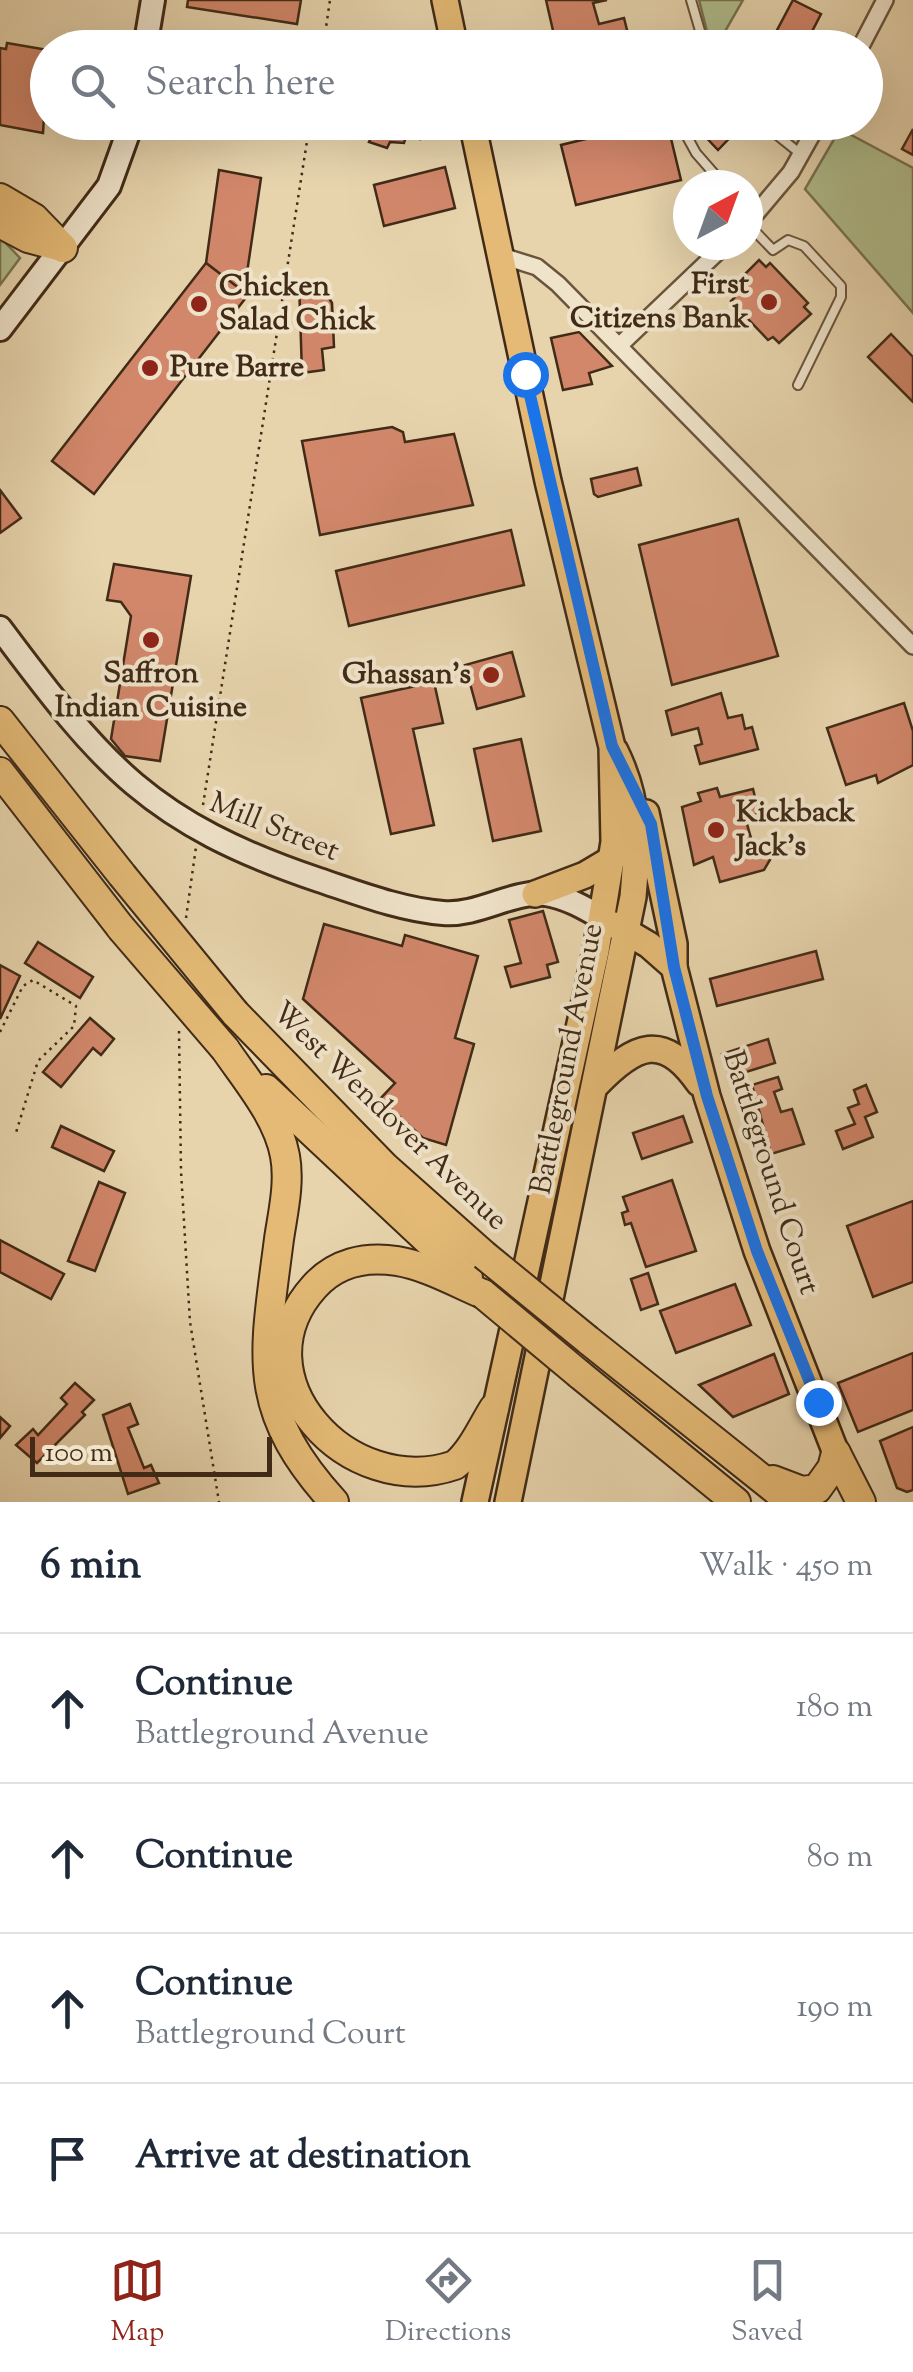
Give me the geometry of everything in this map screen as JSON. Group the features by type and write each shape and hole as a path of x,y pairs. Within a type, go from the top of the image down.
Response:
{"highway":[{"path":"0,198 34,218 64,248"},
{"path":"0,223 28,238 64,248"},
{"name":"West Wendover Avenue","path":"0,722 235,1013 362,1145 484,1255 791,1502"},
{"name":"West Wendover Avenue","path":"0,772 121,928 226,1049 483,1294 736,1502"},
{"path":"0,794 47,836"},
{"path":"226,1049 272,1120 286,1157 268,1325 268,1391 284,1437 334,1502"},
{"path":"483,1294 408,1264 374,1259 350,1262 330,1272 306,1296 288,1335 287,1358 298,1418 311,1442 350,1476 388,1489 428,1481 458,1463 494,1408"},
{"path":"749,1470 810,1491 824,1482 836,1452"},
{"path":"836,1452 861,1502"}],"main road":[{"path":"445,0 452,30"},
{"name":"Battleground Avenue","path":"482,140 545,466 612,746 632,786 637,852 597,1084 508,1502"},
{"name":"Battleground Avenue","path":"476,1502 602,918 612,858 612,746"},
{"name":"Battleground Court","path":"632,786 651,824 674,967 707,1096 757,1251 836,1452"},
{"path":"535,894 586,875 612,858"},
{"path":"602,918 674,967"},
{"path":"597,1084 631,1053 655,1048 680,1060 707,1096"}],"street":[{"path":"148,30 153,0"},
{"path":"870,30 886,0"},
{"path":"0,329 109,186 126,140"},
{"path":"763,203 810,140"},
{"path":"502,256 537,267 913,646"},
{"path":"619,346 709,260"},
{"name":"Mill Street","path":"0,628 107,762 134,788 198,831 314,878 444,913 483,910 535,894"},
{"path":"535,894 566,899 602,918"}],"lane":[{"path":"690,0 699,30"},
{"path":"689,140 710,170"},
{"path":"783,140 802,155"},
{"path":"763,237 773,250 788,240 804,246 840,286 840,296 798,385"}],"path":[{"path":"326,30 330,0"},
{"path":"186,920 307,140"},
{"path":"0,1032 23,986 33,980 76,1006 74,1026 38,1061 15,1136"},
{"path":"179,1026 181,1171 190,1322 219,1502"}],"green space":[{"path":"699,0 743,0 726,30 707,30"},
{"path":"834,140 861,140 913,168 913,313 805,189"},
{"path":"0,237 20,258 0,285"}],"building":[{"path":"188,0 301,0 297,24 187,7"},
{"path":"546,0 607,0 593,3 599,24 624,18 627,30 553,30"},
{"path":"793,0 821,14 813,30 777,30"},
{"path":"7,43 30,47 30,131 0,125 0,48 6,49"},
{"path":"913,129 913,155 902,149"},
{"path":"405,140 390,142 387,148 369,142"},
{"path":"582,140 671,140 679,170 673,170 673,182 576,205 561,145"},
{"path":"708,140 728,140 718,150"},
{"path":"445,167 455,208 384,226 374,185"},
{"path":"219,170 261,178 244,293 206,263"},
{"name":"First Citizens Bank","path":"759,260 766,267 770,263 808,303 804,307 811,314 779,343 773,337 768,340 731,301 735,297 729,290"},
{"path":"206,263 248,295 94,494 52,461"},
{"path":"318,281 332,303 334,347 322,349 324,370 302,373 299,282"},
{"path":"579,332 612,366 589,373 592,384 563,390 551,338"},
{"path":"891,334 913,357 913,402 868,357"},
{"path":"392,427 403,432 405,442 454,434 473,505 320,535 302,441"},
{"path":"637,468 641,485 598,497 594,494 591,479"},
{"path":"0,490 21,518 0,533"},
{"path":"738,519 778,656 672,685 639,545"},
{"path":"511,530 524,585 349,626 336,571"},
{"path":"114,564 191,576 160,761 125,756 111,739 131,616 121,602 107,600"},
{"path":"512,652 524,696 477,709 465,665"},
{"path":"434,682 443,723 413,729 434,825 391,834 361,698"},
{"path":"721,693 728,718 742,715 745,729 752,727 758,749 700,764 695,746 702,744 698,728 672,735 666,711"},
{"path":"904,703 913,731 913,765 878,783 876,775 846,785 827,728"},
{"path":"521,739 541,831 493,841 474,749"},
{"path":"717,788 720,797 753,789 759,813 745,817 753,845 766,841 771,858 764,870 720,882 713,857 694,865 682,807 701,801 698,793"},
{"path":"543,911 558,962 547,965 550,977 511,987 505,967 521,963 509,920"},
{"path":"324,924 402,946 405,935 478,956 455,1038 474,1044 446,1145 423,1138 380,1099 395,1083 303,999"},
{"path":"38,942 93,977 80,998 25,963"},
{"path":"816,951 823,979 717,1006 710,979"},
{"path":"0,965 20,976 0,1019"},
{"path":"90,1018 114,1039 101,1055 93,1048 61,1087 43,1072"},
{"path":"768,1039 775,1063 730,1077 722,1054"},
{"path":"778,1077 782,1089 774,1092 781,1112 792,1109 804,1144 771,1154 752,1085"},
{"path":"866,1085 877,1112 865,1117 873,1137 843,1149 836,1131 855,1124 848,1108 859,1104 854,1090"},
{"path":"683,1116 692,1142 642,1159 633,1133"},
{"path":"61,1126 114,1151 104,1171 52,1147"},
{"path":"672,1180 696,1251 646,1267 631,1223 625,1225 622,1213 628,1211 623,1197"},
{"path":"99,1182 125,1193 95,1271 68,1261"},
{"path":"913,1201 913,1282 873,1297 847,1226"},
{"path":"0,1240 64,1274 51,1299 0,1272"},
{"path":"648,1273 658,1304 641,1310 631,1279"},
{"path":"735,1284 751,1325 676,1353 660,1311"},
{"path":"913,1353 913,1410 858,1432 838,1383"},
{"path":"774,1354 789,1394 733,1417 699,1385"},
{"path":"75,1383 94,1400 82,1412 85,1415 37,1463 16,1445 33,1429 38,1435 67,1404 61,1398"},
{"path":"130,1404 138,1424 128,1428 144,1468 151,1465 159,1483 128,1494 103,1415"},
{"path":"0,1417 10,1426 0,1438"},
{"path":"913,1427 913,1490 907,1492 897,1488 880,1441"}],"place":[{"name":"First Citizens Bank","path":"769,302"},
{"name":"Chicken Salad Chick","path":"199,304"},
{"name":"Pure Barre","path":"150,368"},
{"name":"Saffron Indian Cuisine","path":"151,640"},
{"name":"Ghassan's","path":"491,675"},
{"name":"Kickback Jack's","path":"716,830"}],"route":[{"path":"525,374 612,746 651,824 674,944 674,967 707,1096 757,1251 818,1402"}]}
